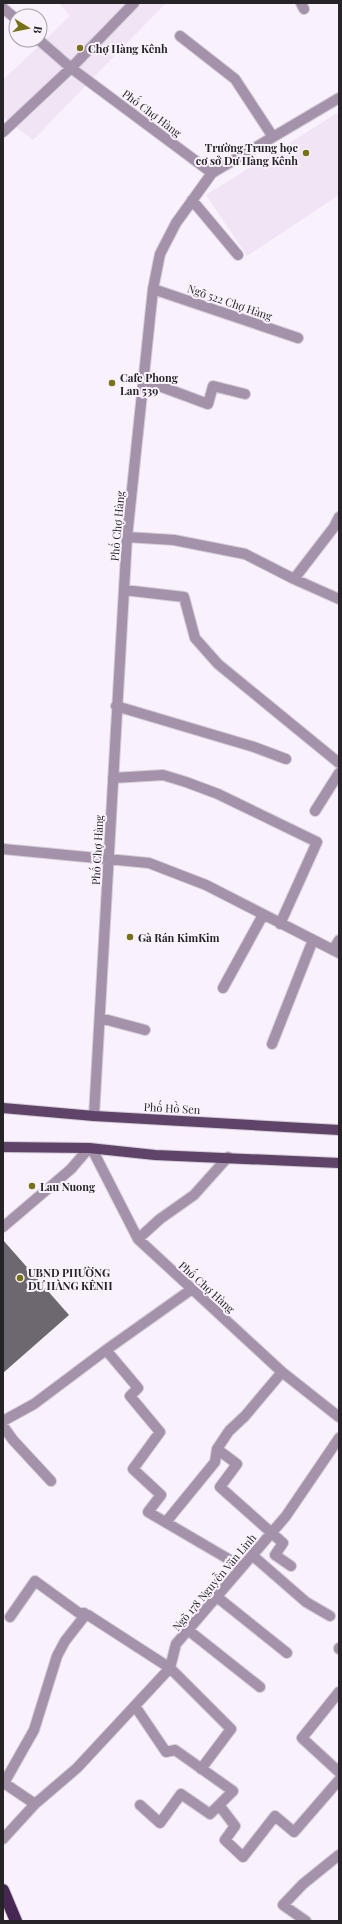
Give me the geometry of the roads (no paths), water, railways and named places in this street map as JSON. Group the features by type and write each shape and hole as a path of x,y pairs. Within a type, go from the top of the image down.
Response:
{"highway":[{"path":"3,1890 16,1921"}],"main road":[{"name":"Phố Hồ Sen","path":"3,1108 94,1116 339,1130"},
{"path":"3,1147 90,1148 155,1155 339,1163"}],"street":[{"path":"3,132 71,68 134,3"},
{"path":"180,36 234,79 273,137"},
{"name":"Phố Chợ Hàng","path":"48,48 71,68 212,173 176,223 160,254 153,289 127,537 116,706 109,860 94,1116"},
{"path":"212,173 339,98"},
{"path":"192,200 238,255"},
{"name":"Ngõ 522 Chợ Hàng","path":"153,289 298,338"},
{"path":"143,380 208,404 213,386 245,394"},
{"path":"294,578 334,527 339,517"},
{"path":"127,537 174,540 245,554 339,599"},
{"path":"124,590 184,597 195,638 218,664 339,764"},
{"path":"116,706 254,747 286,759"},
{"path":"315,811 339,773"},
{"path":"113,778 162,775 186,782 218,794 317,842 280,924"},
{"path":"3,849 149,863 206,885 336,952 339,940"},
{"path":"223,988 263,915"},
{"path":"272,1044 313,940"},
{"path":"100,1018 145,1030"},
{"path":"3,1227 71,1169 90,1148"},
{"name":"Phố Chợ Hàng","path":"90,1148 138,1239 282,1372 339,1417"},
{"path":"138,1239 160,1219 194,1195 228,1157"},
{"path":"3,1421 34,1404 106,1350 192,1289"},
{"path":"106,1350 138,1388 130,1396 160,1432 133,1469 161,1494 148,1512 242,1567"},
{"path":"166,1522 215,1462 217,1449 230,1431 245,1416 282,1372"},
{"path":"3,1426 13,1440 51,1481"},
{"name":"Ngõ 178 Nguyễn Văn Linh","path":"3,1839 35,1804 77,1768 170,1668 176,1644 286,1516 339,1438"},
{"path":"217,1449 237,1464 220,1487 283,1542 275,1555 292,1566"},
{"path":"252,1555 306,1602 330,1616"},
{"path":"10,1617 35,1581 79,1613 84,1614 122,1636 170,1668 231,1729 201,1770"},
{"path":"217,1597 287,1653"},
{"path":"35,1804 4,1783 34,1730 57,1656 65,1641 83,1618 84,1614"},
{"path":"188,1630 260,1687"},
{"path":"339,1692 302,1738 339,1772"},
{"path":"135,1706 166,1752 175,1750 201,1770 233,1791 210,1814 181,1794 160,1823 140,1805"},
{"path":"219,1805 235,1826 225,1840 243,1857 275,1816 294,1832 339,1780"},
{"path":"306,1921 283,1905 302,1884 338,1857"}],"place":[{"name":"Chợ Hàng Kênh","path":"80,48"},
{"name":"Trường Trung học cơ sở Dư Hàng Kênh","path":"306,153"},
{"name":"Cafe Phong Lan 539","path":"112,383"},
{"name":"Gà Rán KimKim","path":"130,937"},
{"name":"Lau Nuong","path":"32,1186"},
{"name":"UBND PHƯỜNG DƯ HÀNG KÊNH","path":"20,1278"}]}
